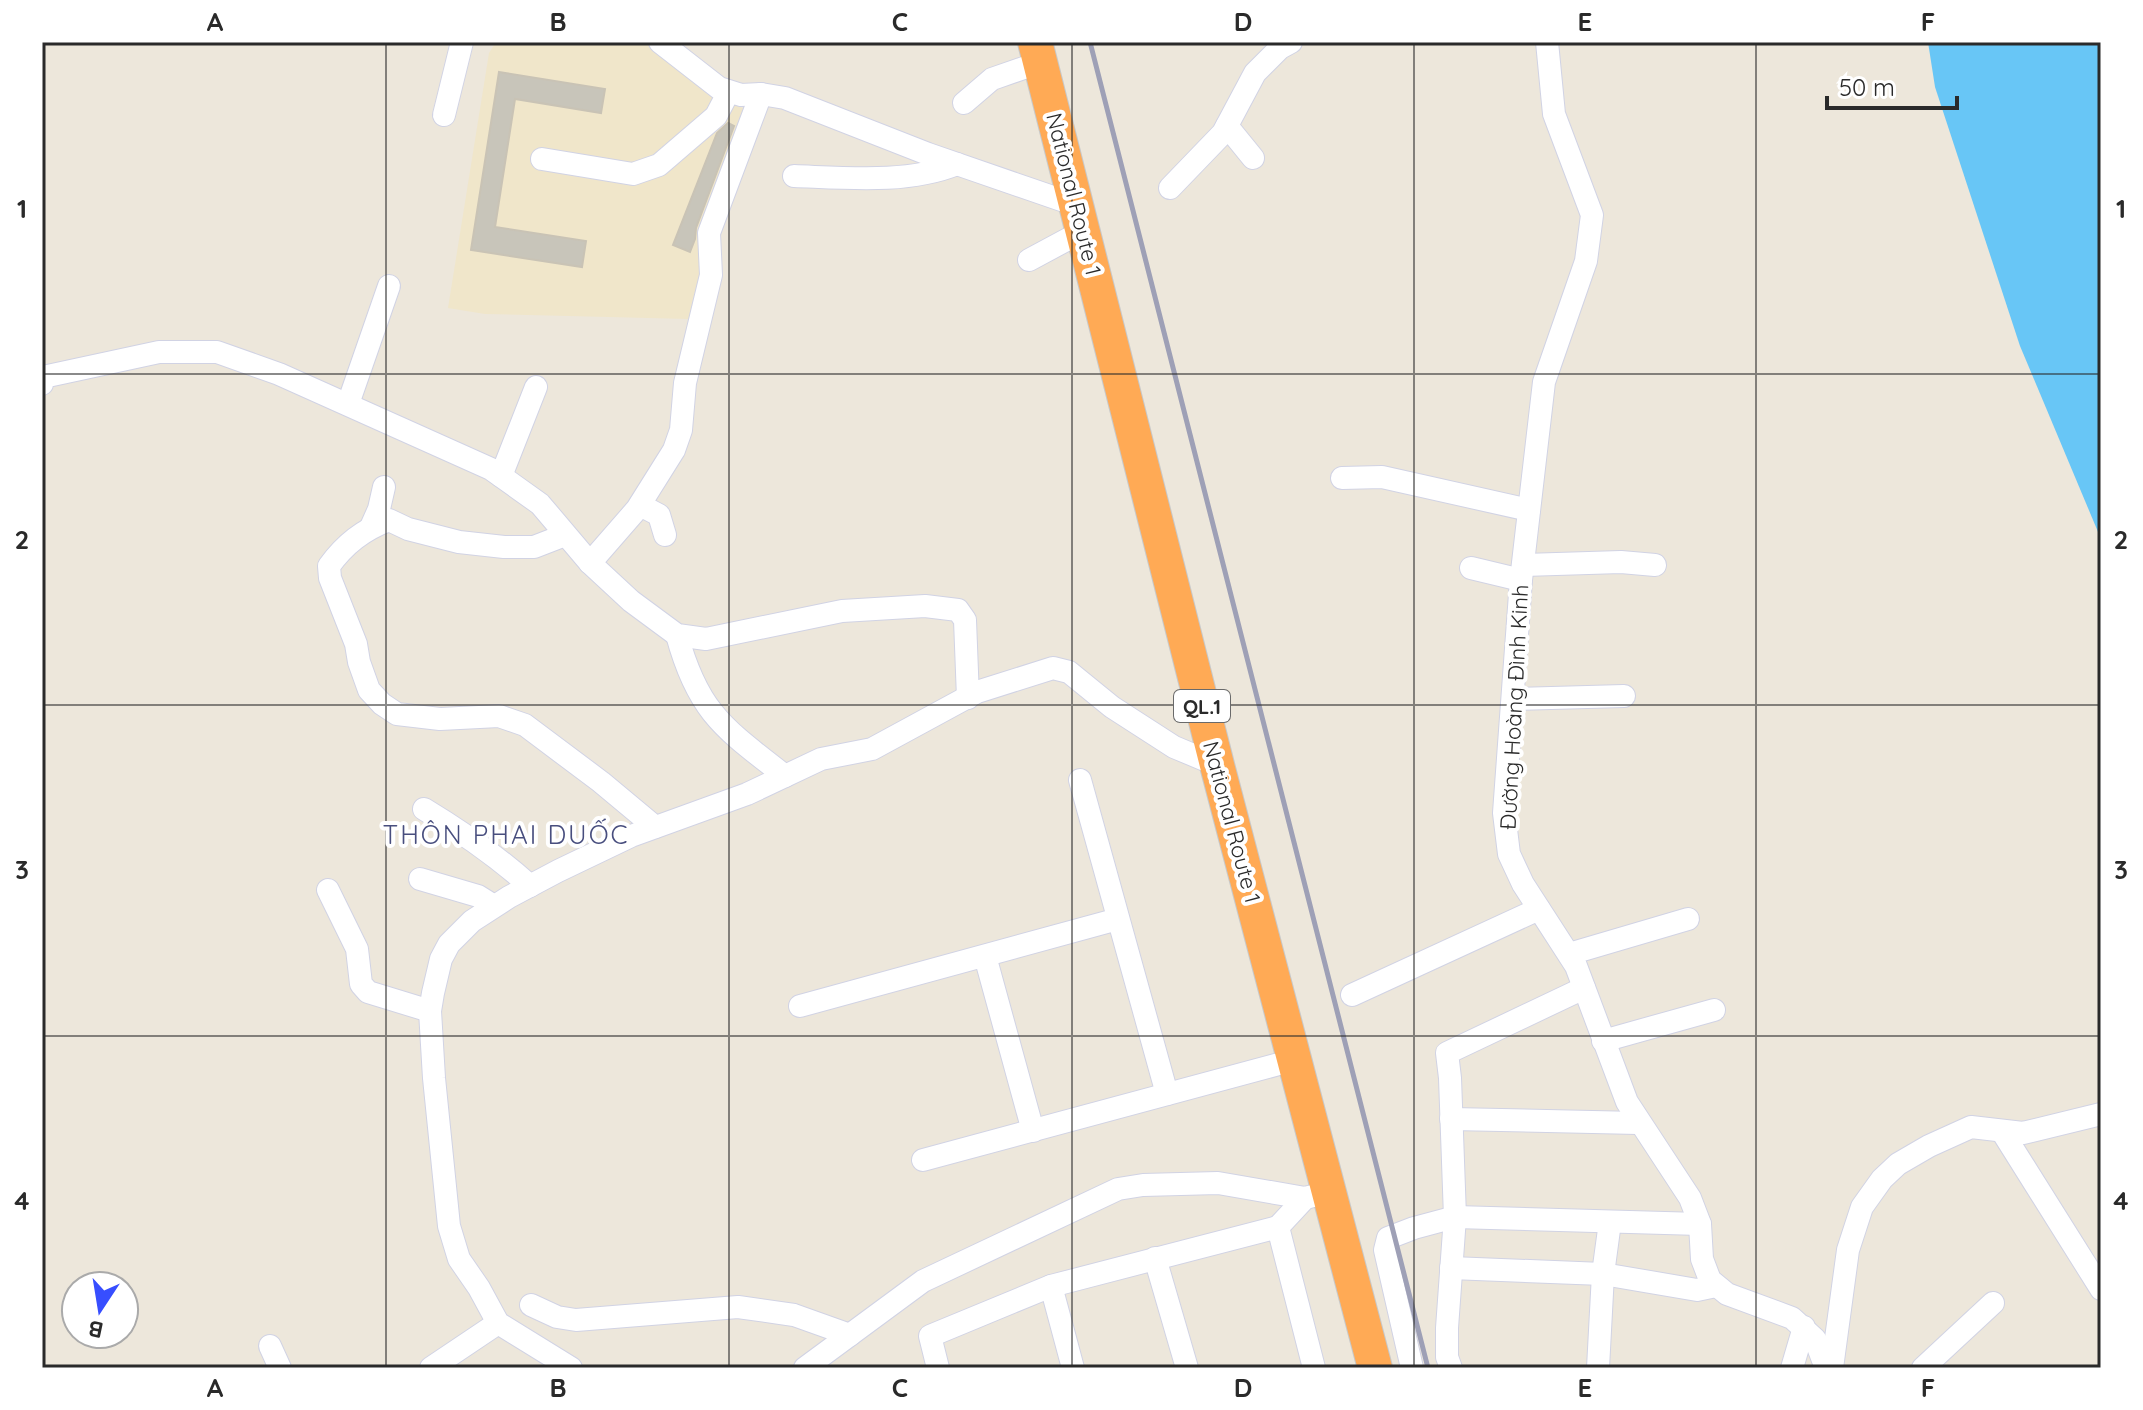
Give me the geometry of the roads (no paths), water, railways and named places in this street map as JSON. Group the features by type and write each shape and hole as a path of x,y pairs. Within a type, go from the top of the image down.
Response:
{"highway":[{"name":"National Route 1","path":"1038,52 1294,1060 1317,1195 1375,1368"}],"street":[{"path":"444,115 462,42"},
{"path":"660,42 728,93 761,94 812,107 957,164 1080,218 1029,260"},
{"path":"1170,188 1227,126 1255,73 1280,48 1291,42"},
{"name":"Đường Hoàng Đình Kinh","path":"1547,42 1554,114 1592,215 1593,227 1586,261 1544,382 1522,572 1504,813 1506,836 1515,867 1569,954 1627,1102 1690,1198 1700,1224 1702,1259 1710,1280 1716,1286"},
{"path":"964,103 992,79 1038,52"},
{"path":"542,159 633,174 659,165 716,116 728,93"},
{"path":"590,563 640,505 664,469 681,430 685,383 711,275 709,233 761,94"},
{"path":"1227,126 1253,158"},
{"path":"794,176 889,178 957,164"},
{"path":"348,404 389,286"},
{"path":"42,384 42,377 159,352 217,352 279,374 491,469 540,504 590,563 631,601 677,635 706,639 842,611 925,606 958,610 965,620 968,698"},
{"path":"501,476 536,387"},
{"path":"1342,478 1382,477 1529,510"},
{"path":"371,527 384,487"},
{"path":"640,505 659,515 665,535"},
{"path":"565,535 534,547 504,547 459,542 408,529 389,520 371,527 343,547 329,566 330,578 356,644 369,690 397,714 440,719 499,716 525,725 655,827"},
{"path":"1471,568 1522,572 1621,562 1655,565"},
{"path":"677,635 686,668 699,694 723,726 785,776"},
{"path":"571,1368 498,1323 459,1259 449,1226 430,1011 441,959 449,944 472,921 530,886 631,836 747,794 821,759 872,749 977,692 1053,668 1069,672 1112,707 1174,747 1217,765"},
{"path":"1513,699 1624,696"},
{"path":"1080,780 1167,1094"},
{"path":"424,809 507,864 530,886"},
{"path":"420,879 478,896 494,906"},
{"path":"328,890 357,949 361,984 368,992 430,1011"},
{"path":"1352,995 1539,909"},
{"path":"800,1006 1118,919"},
{"path":"1569,954 1688,919"},
{"path":"985,956 1033,1131"},
{"path":"1451,1368 1447,1350 1455,1217 1447,1053 1584,988"},
{"path":"1603,1041 1714,1010"},
{"path":"923,1160 1294,1060"},
{"path":"1829,1368 1848,1250 1862,1207 1882,1179 1898,1164 1971,1127 2023,1133 2101,1114"},
{"path":"1451,1119 1638,1123"},
{"path":"2003,1133 2101,1289"},
{"path":"805,1368 923,1281 1118,1189 1143,1185 1218,1183 1317,1195"},
{"path":"938,1368 930,1336 1051,1286 1278,1227 1317,1195"},
{"path":"1412,1368 1385,1250 1386,1241 1414,1228 1455,1217 1700,1224"},
{"path":"1598,1368 1603,1274 1610,1222"},
{"path":"1278,1227 1314,1368"},
{"path":"1155,1258 1187,1368"},
{"path":"1451,1268 1603,1274 1697,1290 1716,1286 1727,1294 1778,1312 1804,1327 1815,1339 1829,1368"},
{"path":"1051,1286 1073,1368"},
{"path":"1923,1368 1993,1303"},
{"path":"531,1305 557,1317 576,1320 738,1307 794,1315 850,1335"},
{"path":"431,1368 498,1323"},
{"path":"1792,1368 1804,1327"},
{"path":"270,1346 280,1368"}],"water":[{"path":"1928,42 2101,42 2101,539 2020,346 1935,87"}],"railway":[{"path":"1090,42 1428,1368"}],"district":[{"name":"THÔN PHAI DUỐC","path":"506,834"}]}
